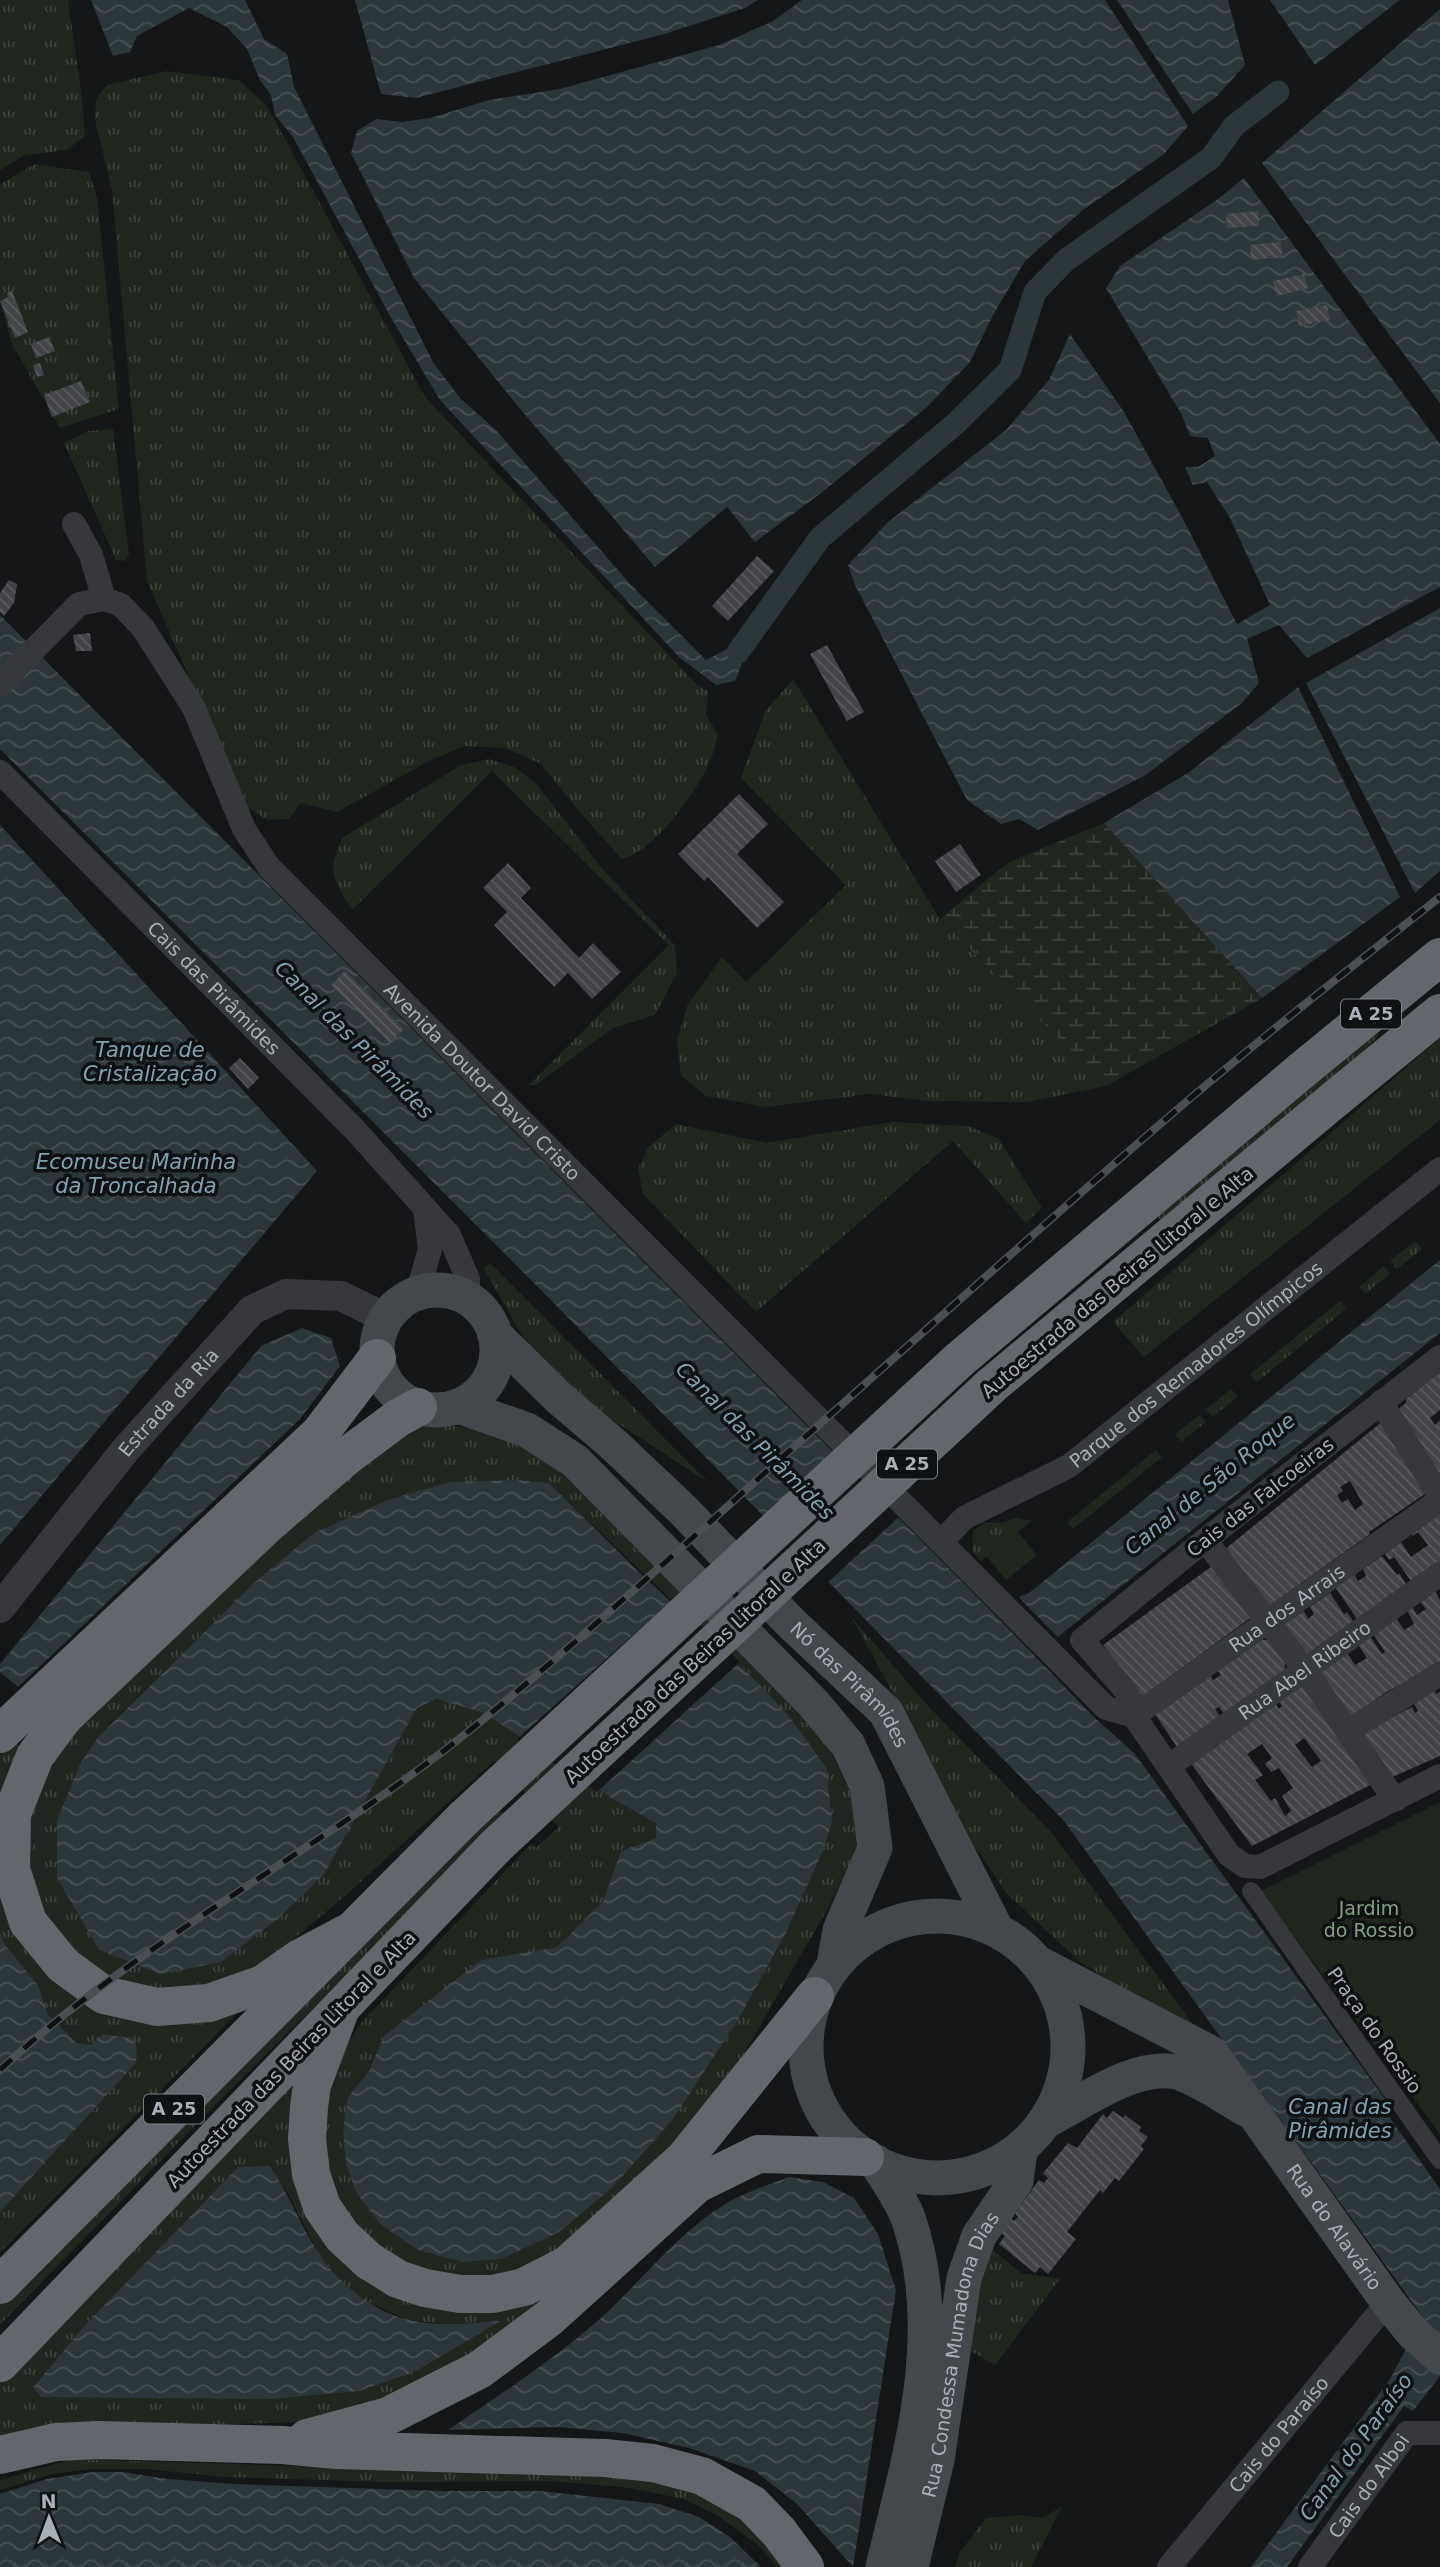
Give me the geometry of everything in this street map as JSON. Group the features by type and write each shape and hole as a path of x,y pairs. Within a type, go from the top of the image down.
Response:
{"highway":[{"name":"A 25","path":"0,2285 464,1818 959,1360 1440,957"},
{"name":"Autoestrada das Beiras Litoral e Alta","path":"0,2363 495,1847 992,1385 1440,1013"},
{"path":"0,1734 320,1433 377,1359"},
{"path":"347,1933 300,1958 263,1984 209,2003 157,2007 104,1995 63,1965 28,1922 11,1869 12,1814 35,1756 64,1717 269,1523 346,1456 398,1418 418,1407"},
{"path":"341,2008 312,2085 309,2107 307,2139 322,2207 342,2236 369,2261 398,2279 425,2288 460,2294 494,2294 524,2287 567,2265 685,2158 825,1980"},
{"path":"282,2445 388,2416 480,2371 549,2318 697,2184 758,2154 870,2160"},
{"path":"0,2455 56,2441 99,2440 605,2458 653,2463 702,2476 752,2504 779,2532 805,2567"}],"main road":[{"path":"418,1407 400,1398 385,1382 377,1359 376,1342 386,1318 395,1305 418,1292 431,1289 450,1291 468,1298"},
{"name":"Nó das Pirâmides","path":"468,1298 483,1311 495,1335 558,1397 684,1511 791,1623 886,1712 996,1929"},
{"path":"458,1406 475,1397 488,1382 496,1365 495,1335"},
{"name":"Nó das Pirâmides","path":"418,1407 439,1410 458,1406 527,1430 575,1461 814,1703 848,1745 867,1786 875,1848 840,1930 805,2040 811,2086 831,2126 870,2160"},
{"path":"825,1980 867,1935 909,1918 953,1916 996,1929 1020,1944 1040,1964 1061,2000 1070,2040 1065,2082 1048,2120"},
{"name":"Rua do Alavário","path":"1040,1964 1211,2053 1388,2302 1413,2333 1440,2357"},
{"path":"870,2160 902,2174 944,2179 984,2170 1020,2150 1048,2120 1121,2080 1161,2070 1185,2075 1256,2115"},
{"name":"Rua Condessa Mumadona Dias","path":"911,2567 937,2460 964,2278 979,2236 1016,2181 1020,2150"},
{"path":"870,2160 907,2216 920,2263 926,2343 911,2451 883,2567"}],"street":[{"path":"0,684 79,604 104,599 91,555 74,524"},
{"name":"Avenida Doutor David Cristo","path":"104,599 121,606 143,628 194,708 244,830 269,867 1106,1708 1134,1716"},
{"name":"Cais das Pirâmides","path":"0,772 356,1130 450,1235 468,1279 468,1298"},
{"name":"Parque dos Remadores Olímpicos","path":"941,1542 964,1518 1069,1466 1440,1169"},
{"path":"418,1292 430,1249 425,1209"},
{"name":"Estrada da Ria","path":"0,1608 127,1448 252,1310 286,1294 341,1296 386,1318"},
{"name":"Cais das Falcoeiras","path":"1134,1716 1126,1691 1082,1640 1205,1540 1440,1357"},
{"path":"1381,1402 1440,1498"},
{"name":"Rua dos Arrais","path":"1134,1716 1440,1498"},
{"path":"1205,1540 1305,1670 1395,1800"},
{"name":"Rua Abel Ribeiro","path":"1169,1766 1440,1574"},
{"path":"1348,1731 1440,1674"},
{"path":"1134,1716 1229,1855 1245,1866 1260,1867 1440,1776"},
{"name":"Praça do Rossio","path":"1251,1891 1440,2160"},
{"name":"Cais do Paraíso","path":"1169,2567 1388,2302"},
{"name":"Cais do Alboi","path":"1310,2567 1407,2433 1440,2433"}],"green space":[{"path":"0,0 68,0 85,136 67,150 25,155 0,170"},
{"path":"167,71 239,80 267,106 425,397 698,686 708,691 706,715 718,735 710,762 693,792 672,820 660,834 635,854 622,859 541,764 505,748 465,746 429,761 337,812 300,803 289,819 267,820 246,806 147,581 112,190 95,120 96,99 107,85"},
{"path":"35,164 89,172 97,198 119,409 60,428 12,344 0,302 0,184"},
{"path":"113,429 129,554 124,561 116,560 64,443 88,431"},
{"path":"793,679 940,919 1106,1086 1027,1102 928,1101 870,1094 766,1107 706,1096 681,1076 677,1039 688,1004 722,957 746,982 846,885 741,778 765,712"},
{"path":"489,759 514,767 536,783 604,871 675,945 677,973 655,1015 613,1028 536,1085 529,1085 669,945 492,771 352,910 334,876 334,860 342,838 461,765"},
{"path":"1104,823 1262,998 1106,1086 940,919 1007,863"},
{"path":"1377,1032 1379,1035 1353,1062 1164,1224 1156,1215"},
{"path":"1440,1038 1440,1120 1144,1357 1113,1322"},
{"path":"893,1122 968,1126 999,1139 1042,1208 1026,1223 953,1141 756,1312 643,1194 638,1169 648,1147 676,1124 767,1143"},
{"path":"1415,1241 1422,1249 1397,1269 1390,1261"},
{"path":"490,1263 709,1483 602,1413 532,1350 484,1269"},
{"path":"1384,1266 1390,1274 1365,1294 1359,1287"},
{"path":"1340,1301 1346,1309 1257,1382 1250,1374"},
{"path":"1231,1389 1238,1396 1213,1417 1206,1409"},
{"path":"1200,1415 1206,1422 1181,1442 1175,1434"},
{"path":"442,1424 499,1437 530,1452 577,1487 824,1740 852,1795 858,1828 856,1850 832,1901 738,2064 683,2139 560,2251 521,2271 486,2279 427,2274 375,2247 342,2207 325,2161 324,2100 346,2046 362,2022 531,1844 536,1848 559,1827 494,1761 347,1894 259,1968 180,1992 102,1978 50,1931 23,1854 26,1816 56,1747 259,1549 412,1428","holes":["518,1480 549,1483 758,1683 832,1821 824,1847 785,1935 738,2020 673,2119 381,2225 357,2194 346,2165 343,2130 348,2097 369,2071 481,1960 557,1947 603,1901 621,1851 656,1838 656,1823 618,1802 484,1713 438,1699 417,1708 323,1876 274,1922 221,1962 80,1764 111,1723 256,1581 314,1533 385,1501 449,1482"]},
{"path":"1156,1450 1162,1457 1073,1529 1067,1522"},
{"path":"1016,1518 1032,1521 981,1561 972,1551 973,1531 985,1522 1000,1523"},
{"path":"1018,1532 1037,1555 1006,1580 987,1557"},
{"path":"852,1618 930,1708 1052,1833 1193,2024 1120,1988 1080,1962 1006,1893 981,1855 964,1838 895,1697"},
{"path":"13,1741 25,1750 0,1825 0,1755"},
{"name":"Jardim do Rossio","path":"1440,1802 1440,2134 1261,1891"},
{"path":"498,1809 507,1817 214,2106 0,2325 0,2303"},
{"path":"0,1867 50,1967 241,2009 0,2253 0,2212 136,2063 137,2054 76,2043 48,2014 38,1985 5,1945 0,1933"},
{"path":"293,2077 338,2248 545,2297 428,2384 303,2422 199,2425 0,2441 0,2377","holes":["238,2167 285,2188 319,2254 341,2282 363,2300 408,2320 447,2324 499,2322 33,2386 85,2325"]},
{"path":"989,2247 1021,2273 1060,2279 995,2365 971,2351 976,2300"},
{"path":"72,2459 548,2474 646,2480 688,2489 723,2508 750,2526 788,2567 777,2567 758,2545 717,2515 683,2499 631,2488 552,2481 390,2482 225,2477 146,2469 92,2469 52,2474 0,2490 0,2480"},
{"path":"1062,2507 1031,2567 955,2567 960,2552 986,2518 1021,2515 1042,2518"}],"water":[{"path":"91,0 245,0 264,39 287,54 294,87 434,364 461,399 495,429 631,585 706,660 731,647 745,656 735,681 716,685 679,657 440,400 390,316 293,137 275,115 271,95 260,80 247,49 227,27 189,8 137,36 130,52 113,56"},
{"path":"355,0 758,0 745,8 661,35 416,98 381,94"},
{"path":"802,0 1105,0 1188,126 1164,154 1083,210 1025,261 993,315 970,362 927,407 821,493 755,542 727,507 655,567 521,410 414,278 351,153 357,131 376,119 402,122 430,118 489,100 560,89 719,45 773,21"},
{"path":"1117,0 1228,0 1245,65 1217,96 1193,114"},
{"path":"1270,0 1400,0 1315,65"},
{"path":"1440,9 1440,403 1262,163"},
{"path":"1244,178 1440,444 1440,587 1307,658 1279,625 1247,639 1259,683 1242,703 1144,776 1038,830 1019,819 1001,824 967,800 855,585 848,565 887,523 1006,430 1049,380 1070,334 1124,412 1237,624 1270,605 1230,518 1207,482 1193,485 1185,467 1198,467 1215,456 1208,438 1190,436 1182,415 1106,288 1120,266"},
{"path":"1440,608 1440,871 1415,893 1306,683"},
{"name":"Canal das Pirâmides","path":"0,615 1023,1643 1045,1625 1019,1597 1029,1593 1440,1260 1440,1333 1035,1655 1095,1718 1135,1754 1440,2175 1440,2376 1413,2411 1404,2406 1287,2567 1251,2567 1390,2379 1423,2317 1064,1821 522,1271 0,749"},
{"path":"1298,687 1400,897 1262,998 1104,823 1188,773"},
{"name":"Ecomuseu Marinha da Troncalhada","path":"0,825 317,1171 0,1545"},
{"path":"302,1328 331,1338 340,1366 300,1419 18,1687 0,1672 0,1664 261,1346"},
{"path":"518,1480 549,1483 788,1715 826,1767 832,1821 824,1848 785,1935 738,2020 673,2119 613,2187 559,2232 501,2259 463,2262 418,2250 381,2225 357,2194 346,2165 343,2130 348,2097 369,2071 384,2036 481,1960 557,1947 603,1901 621,1851 656,1838 656,1823 618,1802 484,1713 437,1699 417,1708 323,1876 274,1922 221,1962 161,1974 99,1950 57,1878 57,1820 80,1764 99,1736 256,1581 314,1533 385,1501 449,1482"},
{"path":"0,1933 5,1945 38,1985 48,2014 76,2043 91,2045 103,2034 135,2039 137,2054 136,2063 0,2212"},
{"path":"270,2166 328,2266 370,2304 396,2316 420,2322 454,2324 500,2321 416,2371 359,2391 270,2399 41,2397 33,2387 85,2325 238,2167"},
{"path":"789,2177 823,2182 854,2198 878,2234 896,2290 853,2567 797,2504 755,2471 689,2448 623,2433 558,2427 448,2430 585,2332 700,2221 751,2191"},
{"path":"93,2472 123,2472 167,2479 234,2484 440,2491 541,2491 659,2504 699,2517 730,2537 761,2567 0,2567 0,2494 47,2479"}],"pier":[{"path":"838,1451 901,1515 826,1584 762,1519"},
{"path":"973,1587 1023,1639 1040,1624 1016,1599 1016,1595 1061,1640 1040,1656 1098,1715 1095,1718 970,1589"},
{"path":"673,1599 740,1662 597,1792 517,1739"},
{"path":"1390,2103 1440,2175 1440,2189 1383,2108"}],"building":[{"path":"1258,211 1259,226 1227,228 1226,214"},
{"path":"1281,242 1282,257 1251,260 1250,245"},
{"path":"1304,274 1308,288 1277,296 1273,281"},
{"path":"12,291 28,332 15,338 0,301"},
{"path":"1327,305 1330,320 1299,326 1296,311"},
{"path":"49,337 55,351 36,358 31,344"},
{"path":"40,363 44,375 37,377 33,365"},
{"path":"81,381 90,402 52,417 44,395"},
{"path":"757,556 774,571 728,621 712,606"},
{"path":"9,580 17,584 14,603 4,616 0,612 0,593"},
{"path":"90,633 92,651 76,651 73,635"},
{"path":"827,645 864,712 847,721 810,654"},
{"path":"739,794 768,824 737,854 784,902 757,928 708,877 704,881 678,854"},
{"path":"960,844 981,875 956,892 935,861"},
{"path":"508,863 531,888 521,898 579,958 593,943 621,972 592,999 568,973 554,987 494,925 507,912 483,888"},
{"path":"345,971 404,1029 390,1043 331,985"},
{"path":"240,1058 259,1078 248,1089 229,1068"},
{"path":"1440,1372 1440,1410 1430,1418 1435,1425 1440,1420 1440,1483 1397,1410 1406,1403 1406,1399"},
{"path":"1383,1421 1428,1492 1266,1608 1224,1550","holes":["1350,1481 1363,1504 1355,1510 1348,1499 1342,1503 1337,1495 1343,1491 1340,1487"]},
{"path":"1440,1513 1440,1562 1411,1581 1394,1557 1389,1560 1385,1554 1401,1542 1411,1557 1428,1545 1418,1532 1413,1536 1411,1533"},
{"path":"1382,1556 1397,1575 1399,1573 1408,1587 1359,1622 1336,1588 1354,1574 1358,1581 1366,1576 1363,1569"},
{"path":"1215,1564 1253,1616 1142,1697 1103,1645"},
{"path":"1433,1588 1440,1600 1440,1664 1388,1691 1347,1719 1315,1673 1345,1650 1355,1665 1367,1658 1357,1643 1369,1635 1382,1654 1385,1652 1372,1632 1395,1616 1404,1630 1414,1624 1406,1608 1411,1604 1417,1615 1426,1609 1418,1599"},
{"path":"1330,1593 1344,1614 1347,1612 1355,1624 1307,1660 1282,1626 1304,1611 1308,1619 1314,1614 1310,1607"},
{"path":"1261,1640 1270,1640 1285,1662 1285,1670 1225,1715 1219,1707 1215,1709 1222,1720 1179,1750 1155,1714 1211,1676 1213,1680 1221,1675 1218,1671"},
{"path":"1303,1682 1372,1784 1252,1846 1189,1761 1271,1698 1279,1709 1282,1706 1276,1698","holes":["1304,1738 1321,1761 1312,1767 1295,1745","1262,1744 1272,1758 1265,1764 1271,1772 1279,1768 1293,1788 1282,1796 1291,1811 1285,1816 1275,1798 1271,1801 1255,1780 1263,1775 1247,1754"]},
{"path":"1434,1688 1436,1694 1440,1692 1440,1756 1390,1778 1360,1734 1412,1707 1415,1713 1418,1711 1412,1700"},
{"path":"1113,2111 1123,2118 1125,2115 1141,2127 1139,2131 1148,2137 1141,2146 1144,2149 1119,2181 1115,2178 1103,2193 1100,2190 1067,2232 1076,2239 1048,2274 1040,2267 1035,2273 999,2244 1005,2236 999,2232 1010,2218 1014,2221 1018,2217 1015,2213 1039,2180 1044,2183 1048,2178 1043,2173 1068,2143 1077,2148 1103,2114 1107,2118"}],"waterway":[{"path":"738,652 820,538 955,424 1010,370 1035,292 1066,260 1211,158 1234,126 1278,92"}],"railway":[{"path":"0,2070 55,2022 112,1978 352,1816 469,1731 603,1618 1146,1136 1440,897"}],"water label":[{"name":"Tanque de Cristalização","path":"150,1062"},
{"name":"Canal de São Roque","path":"1210,1484"},
{"name":"Canal do Paraíso","path":"1356,2447"}]}
